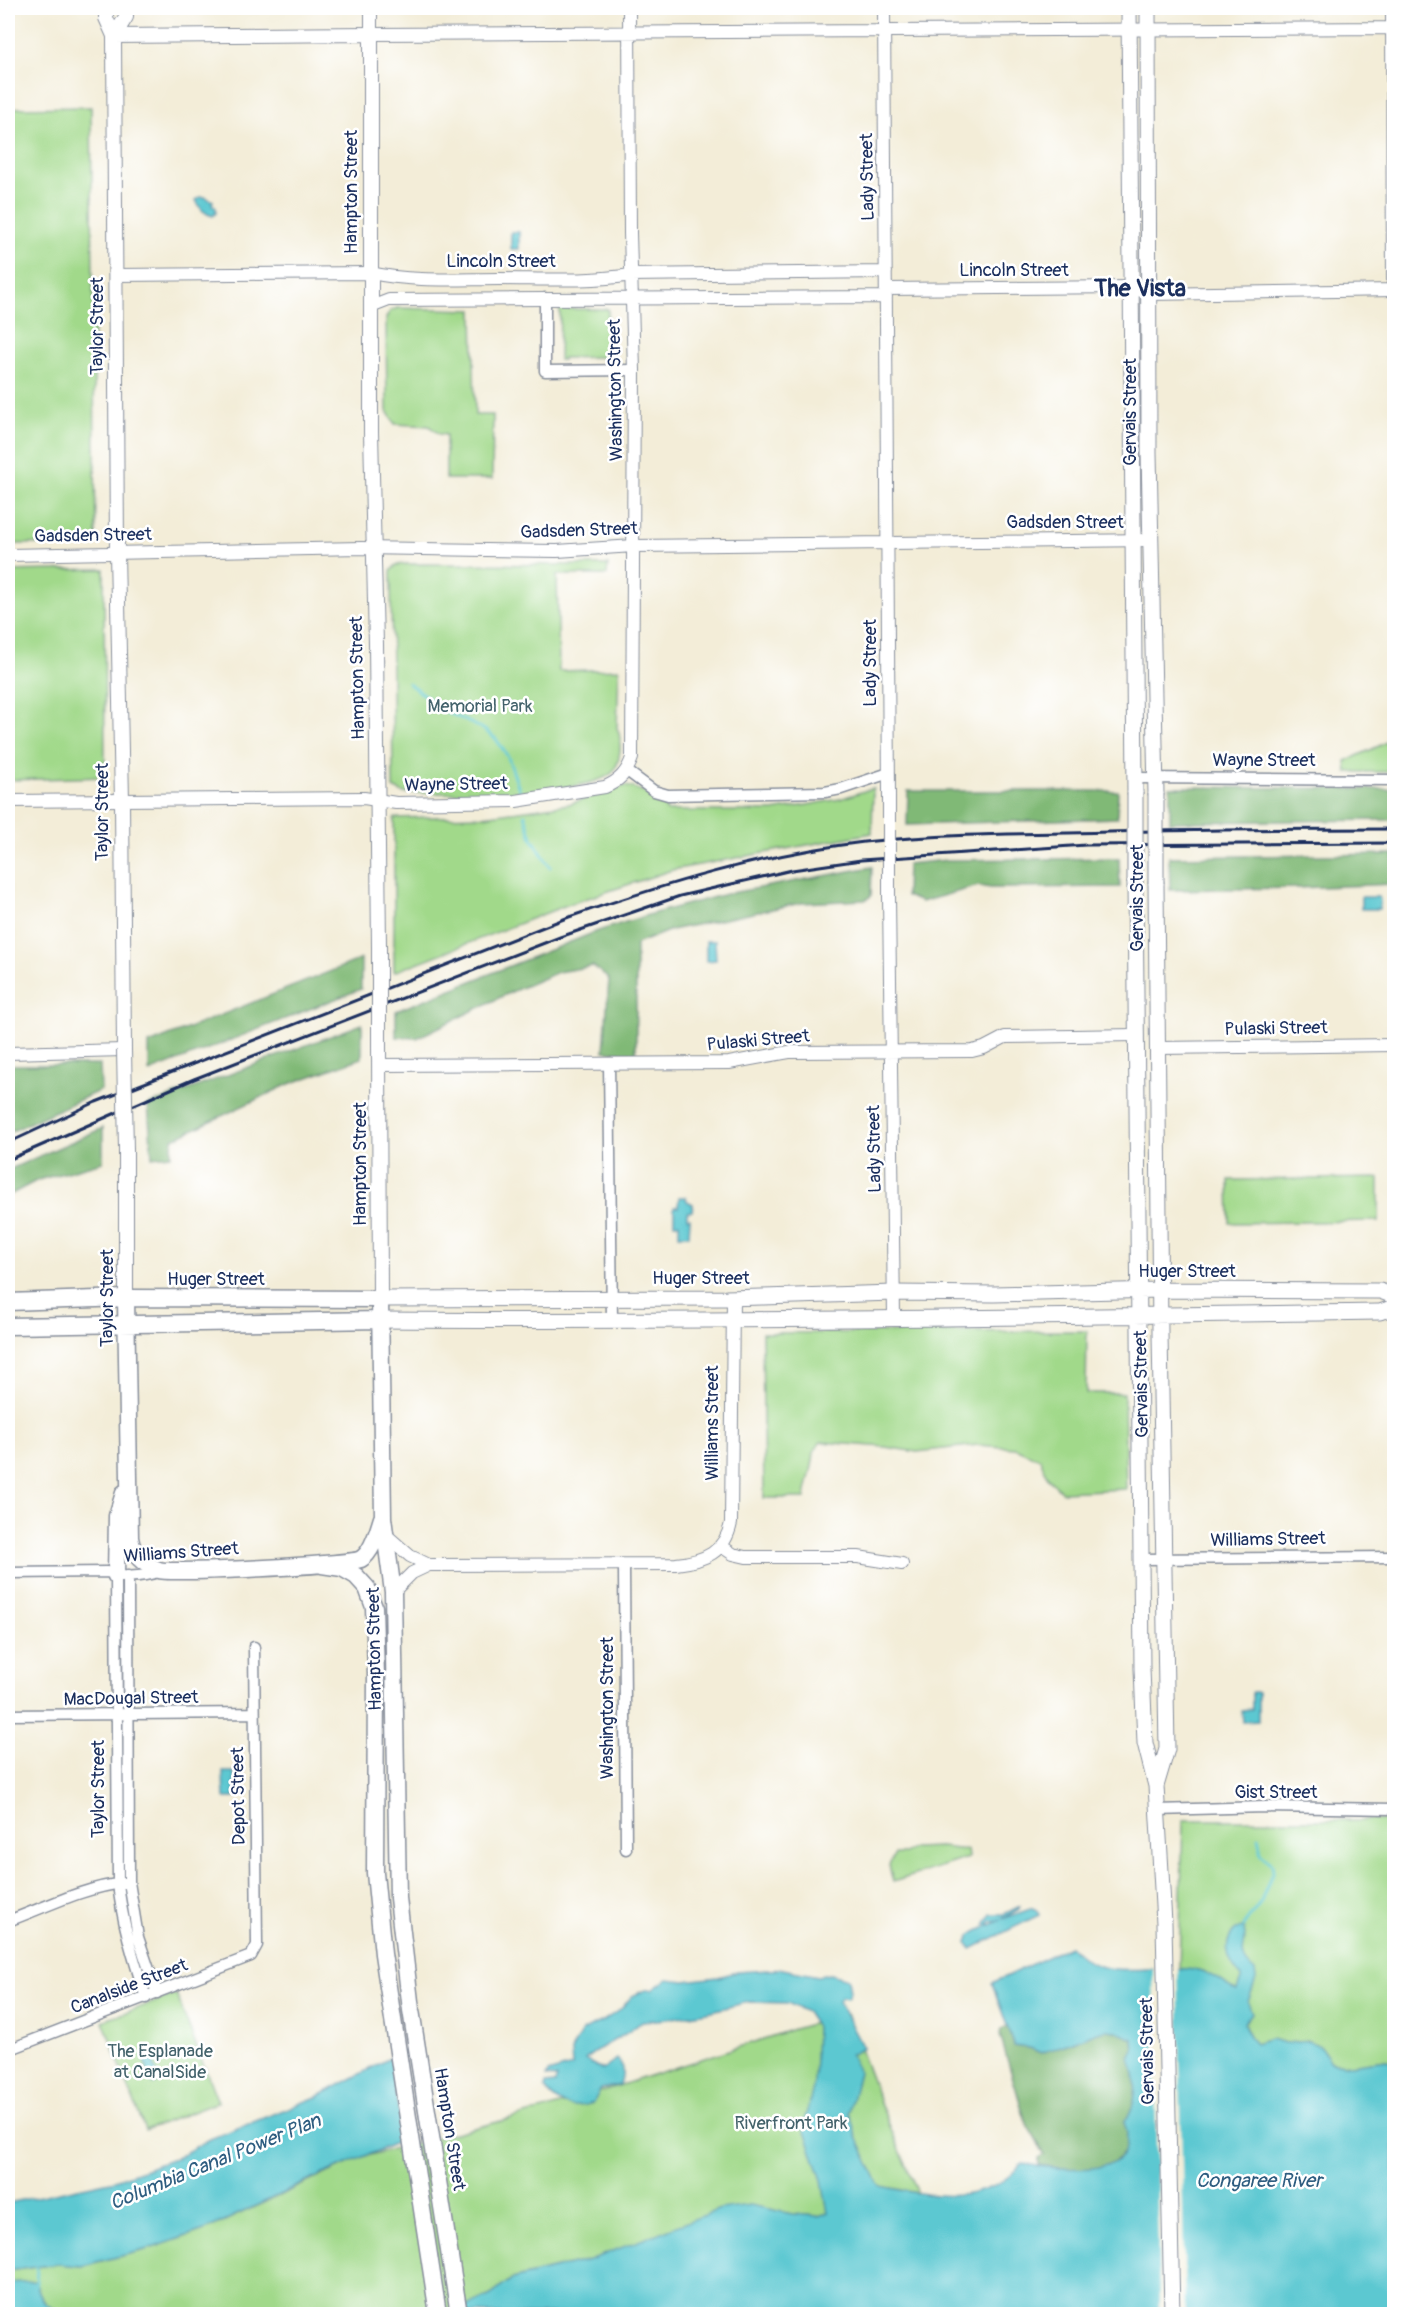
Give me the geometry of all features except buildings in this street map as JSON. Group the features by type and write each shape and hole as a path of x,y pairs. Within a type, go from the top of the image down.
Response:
{"highway":[{"name":"Huger Street","path":"8,1302 126,1298 380,1299"},
{"name":"Taylor Street","path":"126,1298 131,1545 136,1556 161,1571"},
{"name":"Hampton Street","path":"380,1299 384,1526 393,1592 398,1898 403,1950 459,2314"},
{"path":"8,1326 380,1320"},
{"path":"122,1576 117,1516 128,1478"},
{"path":"322,1566 363,1558 384,1526"},
{"name":"Hampton Street","path":"322,1566 342,1568 356,1576 367,1588 374,1607 375,1873 383,1954 438,2314"},
{"name":"Williams Street","path":"161,1571 322,1566"}],"main road":[{"name":"Taylor Street","path":"106,8 106,18 114,36 117,552 122,801 126,1298"},
{"name":"Taylor Street","path":"114,36 126,17 126,8"},
{"name":"Gervais Street","path":"1129,8 1141,1560 1145,1731 1155,1786 1164,1923 1172,2314"},
{"name":"Gervais Street","path":"1148,8 1159,1290 1167,1749 1155,1786"},
{"path":"114,36 371,33"},
{"name":"Hampton Street","path":"371,33 371,307 378,799 380,1299"},
{"path":"1136,994 1144,1001 1148,1040 1158,1048"},
{"name":"Huger Street","path":"380,1299 733,1298 894,1293 994,1294 1159,1290 1380,1291 1395,1296"},
{"path":"380,1320 612,1321 1160,1316 1380,1312 1395,1307"}],"street":[{"name":"Hampton Street","path":"371,8 371,33"},
{"name":"Washington Street","path":"627,771 632,758 634,546 629,8"},
{"name":"Lady Street","path":"884,8 894,1318"},
{"path":"1392,8 1394,289"},
{"path":"371,33 961,32 1129,28 1393,28"},
{"name":"Lincoln Street","path":"116,275 371,273 396,278 549,279 631,275 886,272"},
{"name":"Lincoln Street","path":"371,307 389,300 632,298 1131,287 1149,294 1394,289"},
{"path":"545,298 545,371 634,370"},
{"name":"Gadsden Street","path":"8,555 375,548 536,551 634,546 1151,540"},
{"path":"627,771 654,791 668,795 825,792 889,773"},
{"name":"Wayne Street","path":"8,801 378,799 396,803 516,801 605,788 627,771"},
{"name":"Wayne Street","path":"1135,785 1156,778 1322,777 1395,780"},
{"name":"Pulaski Street","path":"380,1065 729,1063 789,1052 972,1051 984,1048 1005,1037 1136,1035"},
{"name":"Pulaski Street","path":"1158,1048 1395,1045"},
{"path":"8,1053 124,1050"},
{"path":"609,1063 612,1321"},
{"name":"Williams Street","path":"721,1546 729,1534 731,1523 733,1298"},
{"path":"384,1526 410,1556 429,1565 676,1564 695,1562 710,1556 721,1546 733,1554 753,1558 858,1557 902,1564"},
{"name":"Williams Street","path":"1141,1560 1395,1557"},
{"path":"393,1592 412,1573 429,1565"},
{"name":"Washington Street","path":"624,1566 626,1850"},
{"name":"Williams Street","path":"8,1573 107,1572 122,1576 149,1575 161,1571"},
{"name":"Taylor Street","path":"122,1576 124,1883 122,1915 146,1998"},
{"name":"Depot Street","path":"254,1647 257,1945"},
{"name":"MacDougal Street","path":"8,1716 254,1713"},
{"name":"Gist Street","path":"1157,1810 1264,1807 1395,1809"},
{"path":"8,1922 72,1897 124,1883"},
{"name":"Taylor Street","path":"124,1883 138,1937 158,1993"},
{"name":"Canalside Street","path":"8,2050 251,1956 257,1945"}],"green space":[{"path":"91,107 96,543 8,544 8,108"},
{"path":"397,308 473,310 475,415 493,415 492,479 446,479 446,435 439,434 429,426 395,424 387,411 386,318 390,311"},
{"path":"560,309 608,309 608,366 602,357 559,360"},
{"name":"Memorial Park","path":"396,565 608,565 607,575 557,575 559,671 619,669 617,728 620,736 620,750 613,772 599,780 546,790 403,793 393,788 391,571"},
{"path":"104,569 105,777 8,780 8,571"},
{"path":"1394,736 1394,772 1347,772 1346,761 1381,745"},
{"path":"624,786 665,801 666,811 773,811 840,799 873,788 872,833 672,870 567,905 394,972 394,818 483,816 569,804"},
{"path":"1170,787 1394,789 1394,820 1170,822"},
{"path":"908,791 1118,791 1117,818 907,825"},
{"path":"1394,854 1394,884 1170,890 1169,857"},
{"path":"1119,858 1120,887 991,888 978,886 921,902 906,896 907,864 947,860"},
{"path":"872,867 871,896 865,900 801,903 671,930 636,944 636,1054 604,1051 609,979 593,966 558,972 417,1038 396,1037 396,1011 598,931 726,894"},
{"path":"361,959 361,989 149,1072 149,1044"},
{"path":"362,1024 362,1058 289,1084 173,1139 171,1155 152,1157 148,1105"},
{"path":"8,1065 100,1065 101,1090 8,1133"},
{"path":"103,1128 103,1162 38,1180 8,1196 8,1170"},
{"path":"1379,1178 1379,1221 1230,1223 1229,1180"},
{"path":"1087,1331 1086,1393 1124,1393 1126,1489 1062,1492 1048,1478 1040,1459 1015,1448 978,1445 917,1452 821,1442 814,1450 805,1498 764,1498 762,1333"},
{"path":"1183,1820 1394,1820 1394,2062 1386,2060 1350,2065 1331,2062 1319,2045 1309,2041 1285,2043 1271,2039 1255,2044 1249,2038 1234,1990 1205,1972 1179,1969"},
{"path":"940,1847 967,1850 968,1858 893,1882 889,1865 895,1854 905,1854 913,1848"},
{"name":"The Esplanade at CanalSide","path":"176,1994 218,2102 145,2130 103,2021"},
{"name":"Riverfront Park","path":"847,2014 881,2105 918,2193 881,2186 850,2207 818,2216 792,2214 750,2205 590,2260 512,2279 491,2295 450,2314 68,2314 51,2310 38,2293 17,2283 8,2283 8,2271 57,2264 81,2266 149,2249 207,2229 362,2157 544,2110"},
{"path":"1008,2027 1014,2046 1030,2048 1041,2053 1105,2030 1111,2030 1133,2039 1134,2050 1130,2059 1135,2076 1136,2092 1132,2108 1124,2123 1128,2133 1126,2150 1120,2156 1104,2165 1085,2170 1068,2170 1039,2165 1039,2158 1045,2155 1026,2123 1000,2035 1001,2029"}],"water":[{"path":"200,197 213,201 216,213 213,216 200,208 196,200"},
{"path":"511,232 519,232 519,249 511,249"},
{"path":"1361,897 1379,897 1379,909 1361,909"},
{"path":"706,941 715,941 716,960 706,961"},
{"path":"679,1197 686,1197 687,1201 693,1204 692,1211 687,1212 687,1218 690,1218 689,1235 679,1235 679,1223 674,1223 674,1207 678,1207"},
{"path":"1252,1692 1258,1692 1258,1721 1243,1722 1242,1710 1252,1709"},
{"path":"223,1772 234,1772 235,1798 224,1798"},
{"path":"1020,1906 1019,1909 1002,1919 1033,1908 1038,1911 1039,1915 971,1949 967,1943 970,1936 1001,1920 991,1921 988,1926 985,1925 991,1914 1004,1914"},
{"name":"Congaree River","path":"1243,1926 1245,1939 1243,1954 1248,1965 1255,1971 1256,1979 1248,2002 1252,2013 1244,2023 1249,2037 1255,2044 1271,2039 1285,2043 1309,2041 1319,2045 1331,2062 1350,2065 1386,2060 1394,2062 1394,2314 450,2314 491,2295 512,2279 590,2260 720,2209 750,2205 792,2214 818,2216 828,2213 822,2180 803,2126 814,2084 816,2027 806,2012 788,2003 748,2002 712,2011 642,2021 585,2060 603,2070 617,2059 622,2071 620,2085 601,2089 593,2103 579,2106 560,2103 550,2094 545,2088 546,2084 555,2083 557,2078 546,2077 548,2073 572,2066 571,2051 582,2031 622,2008 632,1996 645,1990 652,1990 667,1979 685,1981 737,1972 783,1969 818,1976 830,1974 848,1979 850,1992 847,1998 842,1997 838,2000 863,2048 850,2055 859,2072 849,2112 857,2137 878,2183 881,2186 938,2195 975,2193 1007,2178 1021,2164 1083,2169 1114,2162 1123,2154 1127,2141 1124,2123 1132,2108 1135,2092 1130,2059 1134,2050 1133,2039 1111,2030 1105,2030 1041,2053 1030,2048 1014,2046 992,1983 1070,1946 1084,1959 1100,1966 1134,1970 1188,1969 1209,1975 1237,1990 1242,1977 1229,1957 1228,1943 1230,1936"},
{"path":"150,2052 160,2082 153,2084 142,2055"},
{"name":"Columbia Canal Power Plan","path":"390,2058 403,2140 321,2175 207,2229 149,2249 81,2266 57,2264 8,2271 8,2203 115,2180 174,2159 210,2139 319,2096"},
{"path":"36,2281 42,2300 68,2314 8,2314 8,2283"}],"pier":[{"path":"1153,1966 1178,1966 1185,2314 1160,2314 1159,2305"}],"waterway":[{"path":"408,683 447,712 483,729 496,739 508,757 520,792"},
{"path":"525,815 532,838 550,867"},
{"path":"1243,1926 1261,1902 1273,1870 1272,1864 1261,1853 1258,1837"},
{"path":"36,2285 37,2268"}],"railway":[{"path":"8,1143 96,1102 569,917 641,893 752,862 826,847 940,836 1190,830 1394,829"},
{"path":"8,1160 194,1079 560,937 680,896 792,870 861,860 1086,845 1394,843"}],"district":[{"name":"The Vista","path":"1140,288"}]}
